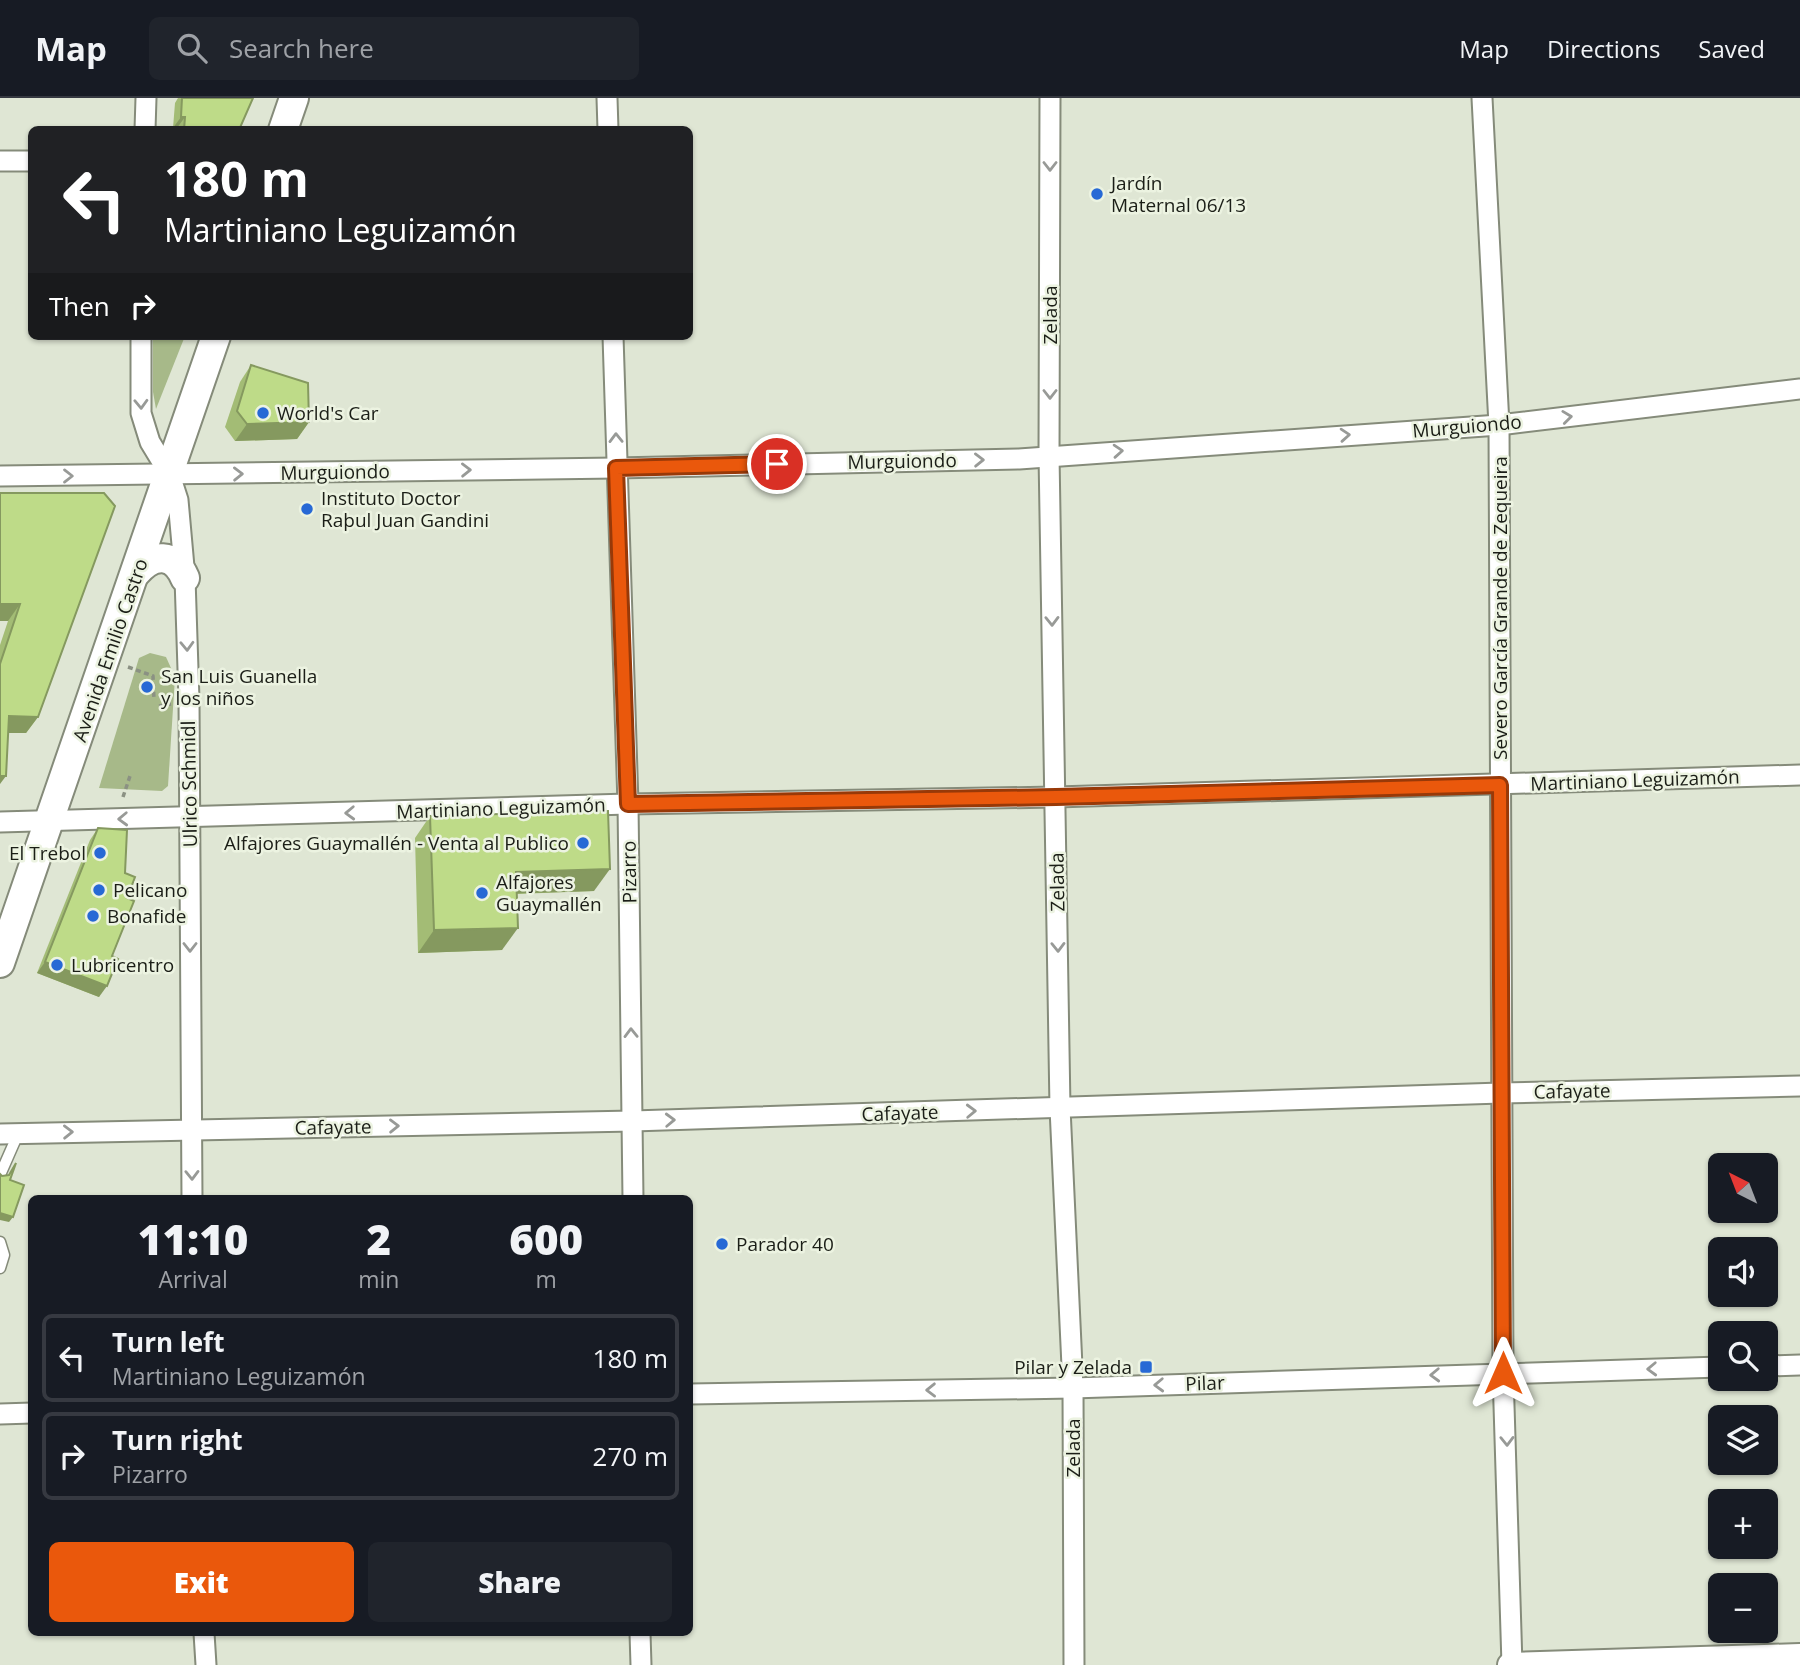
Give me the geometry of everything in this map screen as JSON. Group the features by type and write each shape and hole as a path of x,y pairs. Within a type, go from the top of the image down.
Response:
{"main road":[{"path":"285,126 294,98"},
{"name":"Avenida Emilio Castro","path":"0,963 215,340"},
{"path":"136,573 153,559 163,558 173,561 185,578"}],"street":[{"path":"145,126 146,98"},
{"path":"607,98 608,126"},
{"name":"Zelada","path":"1050,98 1049,455 1060,1108 1073,1388 1074,1665"},
{"name":"Severo García Grande de Zequeira","path":"1482,98 1499,425 1503,1373 1511,1665"},
{"path":"0,160 28,161"},
{"name":"Ulrico Schmidl","path":"141,340 141,413 150,442 170,475 178,500 185,578 190,817 192,1195"},
{"name":"Pizarro","path":"613,340 628,804 634,1195"},
{"name":"Murguiondo","path":"0,476 616,468 1019,459 1499,425 1800,389"},
{"name":"Martiniano Leguizamón","path":"0,822 628,804 1056,797 1800,775"},
{"name":"Cafayate","path":"9,1133 633,1121 1800,1086"},
{"path":"1778,1366 1800,1365"},
{"name":"Pilar","path":"693,1394 1073,1388 1708,1367"},
{"path":"0,1414 28,1413"},
{"path":"204,1636 206,1665"},
{"path":"640,1636 641,1665"},
{"path":"1511,1665 1800,1656"}],"lane":[{"path":"0,1175 9,1133"},
{"path":"0,1242 4,1255 0,1268"}],"path":[{"path":"106,661 152,676 154,701"}],"green space":[{"path":"153,340 183,340 156,409 153,392"},
{"path":"150,653 166,657 175,677 168,786 162,791 99,788 139,658"}],"building":[{"path":"182,98 253,98 241,126 184,126 185,117 181,117"},
{"path":"251,365 308,383 309,422 247,424 237,411"},
{"path":"0,493 104,493 115,506 38,717 9,716 6,776 0,776 0,664 20,604 0,604"},
{"name":"Alfajores Guaymallén","path":"608,811 610,869 516,872 518,928 434,930 430,816"},
{"path":"98,828 127,830 125,873 135,877 127,898 134,901 112,956 118,959 107,986 45,962"},
{"path":"16,1163 10,1180 24,1185 13,1217 0,1213 0,1174 9,1175"}],"place":[{"name":"Jardín Maternal 06/13","path":"1097,194"},
{"name":"World's Car","path":"263,413"},
{"name":"Instituto Doctor Raþul Juan Gandini","path":"307,509"},
{"name":"San Luis Guanella y los niños","path":"147,687"},
{"name":"Alfajores Guaymallén - Venta al Publico","path":"583,843"},
{"name":"El Trebol","path":"100,853"},
{"name":"Pelicano","path":"99,890"},
{"name":"Alfajores Guaymallén","path":"482,893"},
{"name":"Bonafide","path":"93,916"},
{"name":"Lubricentro","path":"57,965"},
{"name":"Parador 40","path":"722,1244"},
{"name":"Pilar y Zelada","path":"1146,1367"}],"route":[{"path":"777,464 616,468 628,804 1056,797 1500,785 1503,1373"}]}
